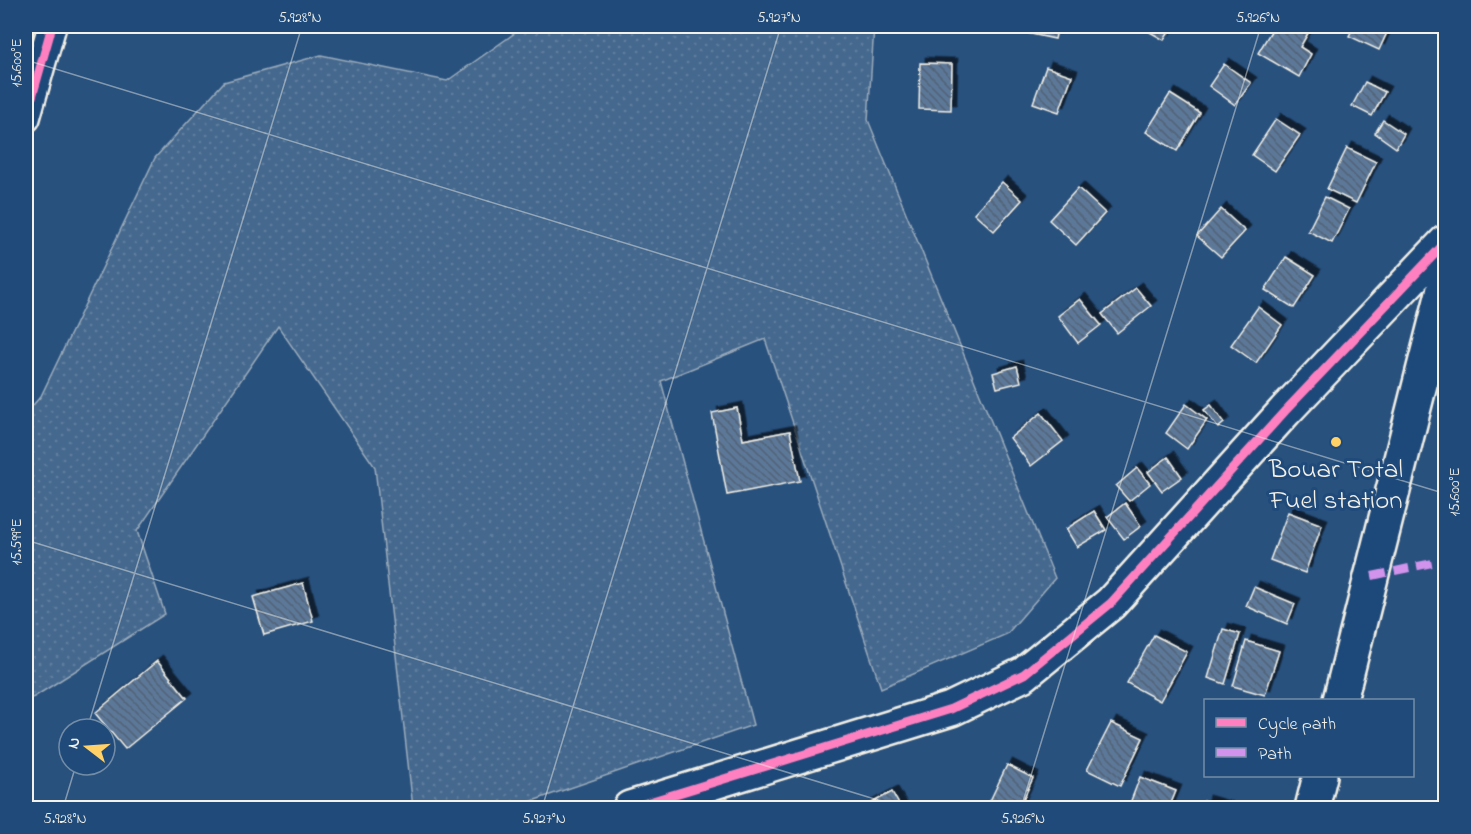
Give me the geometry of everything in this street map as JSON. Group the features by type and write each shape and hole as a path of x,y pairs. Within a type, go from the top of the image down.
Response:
{"street":[{"path":"26,118 52,26"},
{"path":"630,808 951,709 1024,674 1111,603 1285,411 1446,242"},
{"path":"1340,699 1446,281"},
{"path":"1312,808 1320,777"}],"shaded area":[{"path":"525,26 874,26 868,120 1055,578 1007,634 881,688 765,339 661,381 753,725 512,808 413,808 375,467 278,326 137,531 165,614 26,700 26,413 41,396 155,158 224,82 321,55 447,81"}],"building":[{"path":"1019,26 1058,26 1055,39 1017,31"},
{"path":"1139,26 1173,26 1164,40"},
{"path":"1274,26 1311,28 1300,47 1311,54 1299,77 1258,53"},
{"path":"1354,26 1390,26 1379,50 1349,36"},
{"path":"920,63 952,64 951,110 919,109"},
{"path":"1224,64 1251,83 1235,105 1209,86"},
{"path":"1046,67 1072,76 1059,112 1033,103"},
{"path":"1365,82 1385,92 1372,116 1352,106"},
{"path":"1170,94 1200,113 1177,151 1146,132"},
{"path":"1276,119 1300,135 1275,171 1252,155"},
{"path":"1383,120 1404,134 1396,148 1375,133"},
{"path":"1347,148 1376,162 1356,203 1327,189"},
{"path":"1002,182 1022,200 994,231 974,213"},
{"path":"1078,188 1105,213 1076,245 1049,220"},
{"path":"1325,197 1349,209 1332,243 1308,231"},
{"path":"1221,209 1245,231 1221,257 1197,236"},
{"path":"1286,257 1315,275 1294,308 1265,290"},
{"path":"1136,288 1151,306 1117,333 1102,314"},
{"path":"1080,299 1101,325 1078,343 1058,316"},
{"path":"1258,307 1282,325 1256,363 1231,345"},
{"path":"1017,366 1021,382 997,388 993,373"},
{"path":"1186,404 1207,420 1187,449 1166,433"},
{"path":"1211,405 1224,423 1218,428 1204,410"},
{"path":"737,408 743,440 790,431 800,481 727,495 712,413"},
{"path":"1041,413 1063,441 1031,466 1010,438"},
{"path":"1168,457 1182,477 1162,491 1148,472"},
{"path":"1137,468 1150,484 1129,501 1116,486"},
{"path":"1125,503 1141,526 1124,539 1107,517"},
{"path":"1094,511 1106,530 1077,547 1066,529"},
{"path":"1288,512 1322,525 1305,573 1270,560"},
{"path":"303,583 313,621 264,635 253,597"},
{"path":"1254,587 1295,604 1287,624 1246,606"},
{"path":"1223,629 1240,634 1225,684 1208,678"},
{"path":"1154,635 1187,652 1160,701 1127,683"},
{"path":"1246,641 1279,651 1265,695 1233,686"},
{"path":"157,661 187,698 125,749 117,739 117,717 98,717 95,713"},
{"path":"1111,723 1143,738 1120,786 1087,770"},
{"path":"1007,765 1033,778 1019,808 996,808 988,805"},
{"path":"1140,777 1176,791 1169,808 1129,806"},
{"path":"892,792 901,808 868,808 866,806"},
{"path":"1204,801 1228,808 1202,808"}],"marked path":[{"path":"1372,576 1446,560"}],"cycle path":[{"path":"26,118 52,26"},
{"path":"630,808 951,709 1024,674 1111,603 1285,411 1446,242"}],"place":[{"name":"Bouar Total Fuel station","path":"1336,442"}]}
